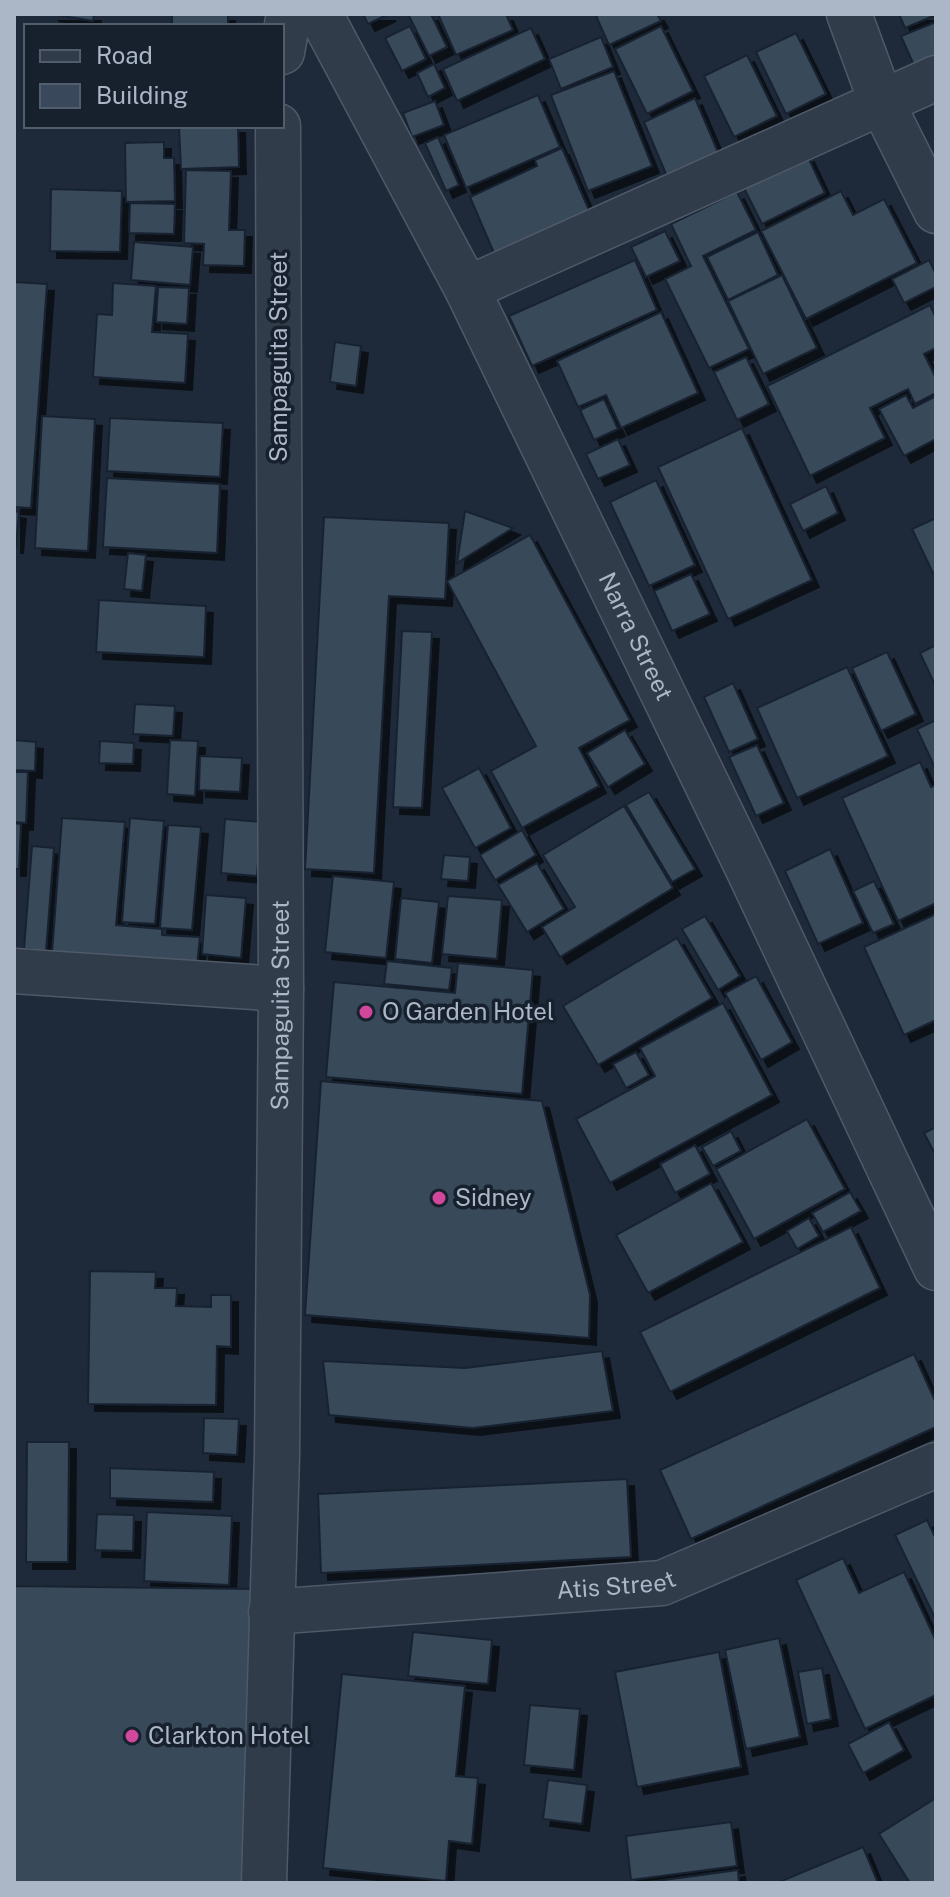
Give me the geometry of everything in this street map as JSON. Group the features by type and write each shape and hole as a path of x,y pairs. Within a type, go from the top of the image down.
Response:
{"street":[{"path":"284,41 289,14"},
{"name":"Narra Street","path":"320,14 467,289 742,857 936,1268"},
{"path":"849,14 881,101 936,211"},
{"path":"467,289 936,78"},
{"name":"Sampaguita Street","path":"264,1883 277,1456 281,989 278,128"},
{"path":"14,971 281,989"},
{"name":"Atis Street","path":"271,1612 662,1583 936,1465"}],"building":[{"path":"51,14 94,14 93,21"},
{"path":"172,14 228,14 228,24 172,24"},
{"path":"363,14 389,14 368,24"},
{"path":"408,14 431,14 447,47 429,56"},
{"path":"438,14 506,14 513,30 456,55"},
{"path":"657,14 661,21 609,45 596,16"},
{"path":"899,14 936,14 936,15 905,28"},
{"path":"936,22 936,62 916,70 901,36"},
{"path":"410,26 426,59 402,71 385,38"},
{"path":"661,26 693,91 647,114 615,49"},
{"path":"531,28 545,59 457,101 443,69"},
{"path":"796,33 826,94 786,114 756,52"},
{"path":"601,37 613,67 561,89 549,59"},
{"path":"747,55 777,116 734,137 704,76"},
{"path":"434,64 445,88 428,97 417,73"},
{"path":"614,71 652,166 588,191 551,95"},
{"path":"538,95 560,147 466,188 444,135"},
{"path":"695,98 726,171 674,193 644,122"},
{"path":"435,101 444,125 412,137 403,113"},
{"path":"179,128 238,128 239,167 181,169"},
{"path":"438,137 459,185 446,191 425,143"},
{"path":"164,142 164,158 174,158 175,201 126,202 125,143"},
{"path":"562,148 595,224 500,267 470,197 537,166 535,160"},
{"path":"807,155 825,193 762,224 743,186"},
{"path":"186,170 231,171 229,230 245,230 244,266 203,265 204,244 184,243"},
{"path":"51,189 122,191 120,252 50,251"},
{"path":"841,191 853,215 884,199 917,263 806,319 761,231"},
{"path":"737,192 756,230 703,256 749,349 709,368 665,279 691,266 671,224"},
{"path":"130,203 175,204 174,234 129,233"},
{"path":"665,231 680,261 646,277 631,247"},
{"path":"758,232 778,275 728,300 707,257"},
{"path":"134,242 193,247 190,285 131,280"},
{"path":"635,260 657,310 532,366 509,316"},
{"path":"929,260 936,274 936,287 904,303 892,279"},
{"path":"782,275 817,348 763,374 728,301"},
{"path":"14,282 47,284 31,508 14,507"},
{"path":"113,283 156,286 152,332 188,334 185,383 93,377 97,314 112,315"},
{"path":"158,287 189,288 187,324 156,322"},
{"path":"930,305 936,318 936,348 924,354 936,378 936,393 915,404 908,389 870,408 885,438 810,476 767,386"},
{"path":"661,312 698,393 621,428 606,395 578,407 557,361"},
{"path":"335,342 361,346 356,386 330,382"},
{"path":"746,357 769,404 737,420 714,372"},
{"path":"906,395 913,408 936,396 936,439 904,456 879,409"},
{"path":"604,399 618,429 594,440 580,410"},
{"path":"42,416 95,419 88,551 35,548"},
{"path":"110,418 223,423 220,477 107,471"},
{"path":"742,428 812,580 728,619 658,467"},
{"path":"618,439 630,465 598,479 586,454"},
{"path":"107,478 220,484 217,553 103,547"},
{"path":"656,480 695,565 649,586 610,502"},
{"path":"826,486 838,513 803,531 790,504"},
{"path":"14,511 19,512 16,546 14,546"},
{"path":"465,511 513,528 457,563"},
{"path":"324,517 449,523 445,599 389,596 374,873 305,869"},
{"path":"936,518 936,572 933,573 912,529"},
{"path":"530,535 630,720 579,748 599,786 522,828 491,771 536,746 447,581"},
{"path":"128,553 146,555 142,591 124,589"},
{"path":"691,574 710,614 672,631 654,591"},
{"path":"99,600 206,606 204,657 96,652"},
{"path":"402,631 432,632 422,808 393,807"},
{"path":"936,645 936,687 920,653"},
{"path":"887,652 916,714 881,731 852,668"},
{"path":"847,667 888,756 797,798 757,708"},
{"path":"733,683 758,739 729,752 704,697"},
{"path":"135,704 175,706 173,736 133,734"},
{"path":"936,720 936,770 917,729"},
{"path":"625,730 645,764 608,787 587,753"},
{"path":"14,740 36,742 35,771 14,770"},
{"path":"170,740 198,741 195,796 167,794"},
{"path":"100,741 134,743 133,764 99,763"},
{"path":"757,745 784,803 756,816 729,757"},
{"path":"200,756 242,758 240,792 199,790"},
{"path":"920,762 931,787 936,785 936,903 898,921 842,798"},
{"path":"479,768 511,828 475,848 442,788"},
{"path":"14,772 28,772 26,823 14,822"},
{"path":"649,792 695,869 672,882 626,805"},
{"path":"624,806 673,888 560,957 542,927 575,907 543,855"},
{"path":"62,818 125,822 116,925 162,929 162,935 200,937 197,965 52,953"},
{"path":"130,818 164,821 155,924 122,922"},
{"path":"225,819 261,822 257,876 221,873"},
{"path":"14,823 21,824 19,869 14,869"},
{"path":"168,825 201,827 192,930 160,928"},
{"path":"522,830 536,855 495,880 480,855"},
{"path":"32,846 54,848 46,951 24,949"},
{"path":"830,849 863,923 818,944 785,871"},
{"path":"444,855 470,857 468,881 441,879"},
{"path":"537,863 564,909 527,932 498,885"},
{"path":"333,876 394,882 386,958 325,952"},
{"path":"874,881 894,924 873,933 853,891"},
{"path":"206,895 246,898 241,958 202,954"},
{"path":"448,896 502,900 497,959 442,954"},
{"path":"401,898 439,902 432,963 395,959"},
{"path":"936,914 936,1020 904,1035 864,947"},
{"path":"705,916 740,976 718,990 682,929"},
{"path":"677,938 712,998 598,1065 563,1006"},
{"path":"387,961 452,968 449,990 384,984"},
{"path":"458,963 533,970 522,1094 326,1077 334,982 455,993"},
{"path":"756,976 792,1042 761,1060 725,993"},
{"path":"723,1003 772,1095 610,1183 576,1119 655,1076 640,1048"},
{"path":"636,1052 649,1075 626,1088 613,1064"},
{"name":"Sidney","path":"321,1081 542,1101 590,1295 589,1338 305,1315"},
{"path":"807,1119 845,1189 754,1239 716,1169"},
{"path":"936,1127 936,1156 924,1133"},
{"path":"731,1131 741,1151 713,1166 702,1147"},
{"path":"695,1145 710,1174 675,1193 660,1164"},
{"path":"711,1183 743,1242 648,1293 616,1235"},
{"path":"850,1192 861,1211 823,1232 812,1213"},
{"path":"809,1218 819,1236 797,1249 787,1231"},
{"path":"851,1227 880,1288 670,1392 640,1332"},
{"path":"90,1271 156,1272 155,1288 177,1288 176,1306 211,1307 211,1295 231,1295 231,1347 217,1346 216,1405 88,1404"},
{"path":"602,1351 613,1411 473,1428 329,1415 323,1361 465,1368"},
{"path":"914,1354 936,1403 936,1427 691,1539 660,1470"},
{"path":"204,1418 239,1419 237,1455 203,1453"},
{"path":"27,1442 69,1442 68,1562 26,1562"},
{"path":"110,1468 214,1472 213,1502 110,1498"},
{"path":"627,1479 631,1557 321,1573 318,1494"},
{"path":"147,1512 232,1516 229,1585 144,1581"},
{"path":"97,1514 134,1515 133,1551 95,1550"},
{"path":"927,1520 936,1539 936,1620 895,1535"},
{"path":"843,1558 859,1593 904,1572 936,1641 936,1695 865,1729 796,1580"},
{"name":"Clarkton Hotel","path":"14,1586 253,1589 249,1883 14,1883"},
{"path":"413,1632 492,1640 488,1684 408,1676"},
{"path":"779,1638 800,1737 746,1749 725,1650"},
{"path":"719,1652 741,1767 637,1787 615,1672"},
{"path":"822,1668 831,1719 807,1724 798,1672"},
{"path":"342,1674 465,1686 456,1776 478,1778 472,1844 449,1841 446,1881 323,1868"},
{"path":"530,1705 580,1709 574,1770 524,1765"},
{"path":"889,1722 904,1750 863,1773 848,1744"},
{"path":"548,1780 587,1785 582,1824 543,1819"},
{"path":"936,1798 936,1883 910,1883 879,1834"},
{"path":"731,1822 737,1866 631,1880 626,1836"},
{"path":"863,1847 878,1883 779,1882"},
{"path":"738,1870 739,1883 642,1883"}],"place":[{"name":"O Garden Hotel","path":"366,1012"},
{"name":"Sidney","path":"439,1198"},
{"name":"Clarkton Hotel","path":"132,1736"}]}
